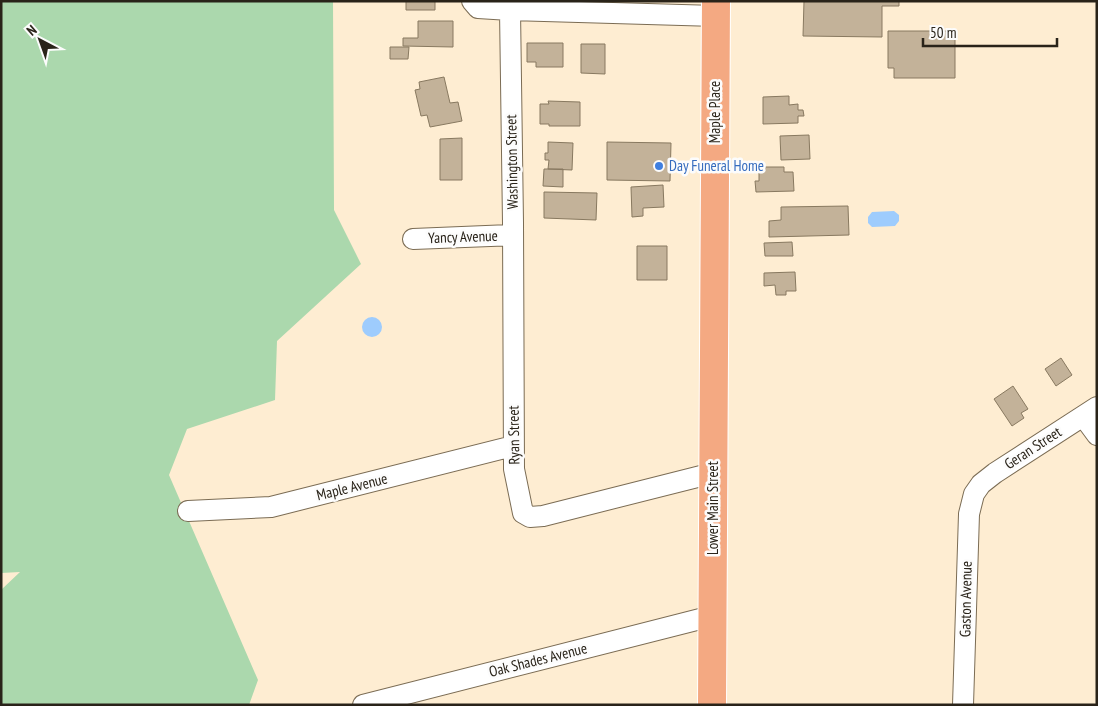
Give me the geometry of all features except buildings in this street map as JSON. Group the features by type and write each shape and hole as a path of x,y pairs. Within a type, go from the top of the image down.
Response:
{"main road":[{"name":"Maple Place","path":"714,312 716,9"},
{"name":"Lower Main Street","path":"712,705 714,312"}],"street":[{"path":"472,1 478,8 510,10 716,9"},
{"name":"Washington Street","path":"510,10 514,235 513,355"},
{"name":"Yancy Avenue","path":"413,239 514,235"},
{"name":"Ryan Street","path":"513,355 514,469 523,513 530,517 543,516 713,473"},
{"path":"1090,411 1097,435"},
{"name":"Geran Street","path":"974,494 981,484 995,472 1090,411"},
{"name":"Maple Avenue","path":"188,511 271,507 513,446"},
{"name":"Gaston Avenue","path":"964,705 966,563 970,514 974,494"},
{"name":"Oak Shades Avenue","path":"363,705 712,616"}],"green space":[{"path":"1,1 333,1 334,210 361,264 277,341 275,400 187,429 169,475 258,680 249,705 1,705 1,590 20,572 1,573"}],"water":[{"path":"894,211 899,215 899,221 895,226 872,227 868,223 868,217 872,212"},
{"path":"372,317 379,320 382,327 379,334 372,337 365,334 362,327 365,320"}],"place":[{"name":"Day Funeral Home","path":"659,166"}]}
